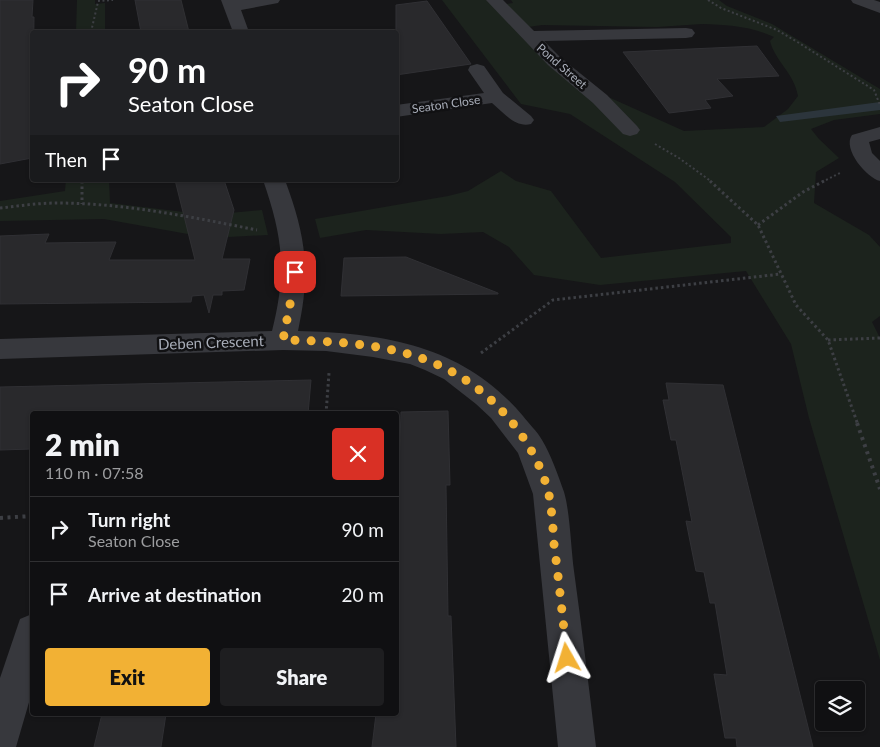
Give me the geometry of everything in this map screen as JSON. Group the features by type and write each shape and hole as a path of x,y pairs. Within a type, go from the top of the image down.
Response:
{"street":[{"path":"240,30 231,3 272,0"},
{"name":"Pond Street","path":"494,0 554,61 600,99 630,130"},
{"path":"859,0 880,8"},
{"path":"529,36 686,33"},
{"path":"477,70 496,97 524,120"},
{"name":"Seaton Close","path":"399,111 496,97"},
{"path":"873,168 858,145 859,139 880,133"},
{"path":"275,182 292,236 295,261 294,284 283,340"},
{"name":"Deben Crescent","path":"0,349 283,340 331,342 373,346 414,355 454,372 486,396 531,447 549,494 577,747"},
{"path":"0,740 30,638"}],"path":[{"path":"91,30 98,1 113,0"},
{"path":"708,0 721,8 777,30 792,38 865,83 874,90 880,104"},
{"path":"630,130 679,158 710,181 758,225 796,306 828,340 880,489"},
{"path":"758,225 803,192 873,168"},
{"path":"82,182 82,204"},
{"path":"0,208 63,203 82,204 175,215 292,236"},
{"path":"454,372 553,300 781,274"},
{"path":"828,340 880,338"},
{"path":"326,411 331,342"},
{"path":"0,518 30,516"}],"shaded area":[{"path":"77,0 95,0 95,4 105,3 105,30 76,30"},
{"path":"442,0 502,0 506,4 513,3 511,0 719,0 727,6 772,24 880,89 880,114 834,120 811,129 839,158 816,172 814,203 869,235 880,247 880,316 872,322 880,338 880,660 809,418 791,344 746,271 600,285 534,275 509,247 483,232 441,234 366,230 320,238 315,219 468,191 501,171 516,181 551,191 601,258 731,243 731,237 675,182 570,114 521,104","holes":["702,24 748,28 774,37 770,41 772,48 793,81 798,96 788,109 764,127 684,131 575,82 528,27 542,25 657,27"]},
{"path":"880,102 880,110 780,122 776,116"},
{"path":"66,182 109,182 110,203 208,215 262,210 268,235 210,238 104,219 0,221 0,201 65,191"}],"building":[{"path":"0,0 33,0 34,30 30,30 30,158 0,164"},
{"path":"135,0 181,0 188,30 141,30"},
{"path":"427,1 471,64 399,75 399,30 396,30 396,5"},
{"path":"757,46 779,76 717,79 733,96 705,100 711,108 669,113 623,52"},
{"path":"176,182 225,182 234,210 222,259 250,259 244,290 222,291 222,295 213,295 209,313 204,295 192,296 191,302 0,304 0,236 49,234 45,243 116,242 109,260 195,260"},
{"path":"406,257 498,294 341,296 344,258"},
{"path":"311,380 308,411 30,411 30,449 0,450 0,387"},
{"path":"666,383 723,385 813,747 737,747 736,738 725,738 714,674 727,675 715,603 710,603 704,572 696,571 686,521 692,522 676,440 671,440 663,400 669,400"},
{"path":"448,411 450,485 446,485 448,616 451,616 456,747 372,747 376,716 399,716 399,468 401,412"},
{"path":"102,716 166,716 161,747 94,747"}],"route":[{"path":"295,272 283,340 326,341 373,346 414,355 435,363 454,372 486,396 501,410 531,447 549,494 567,658"}]}
